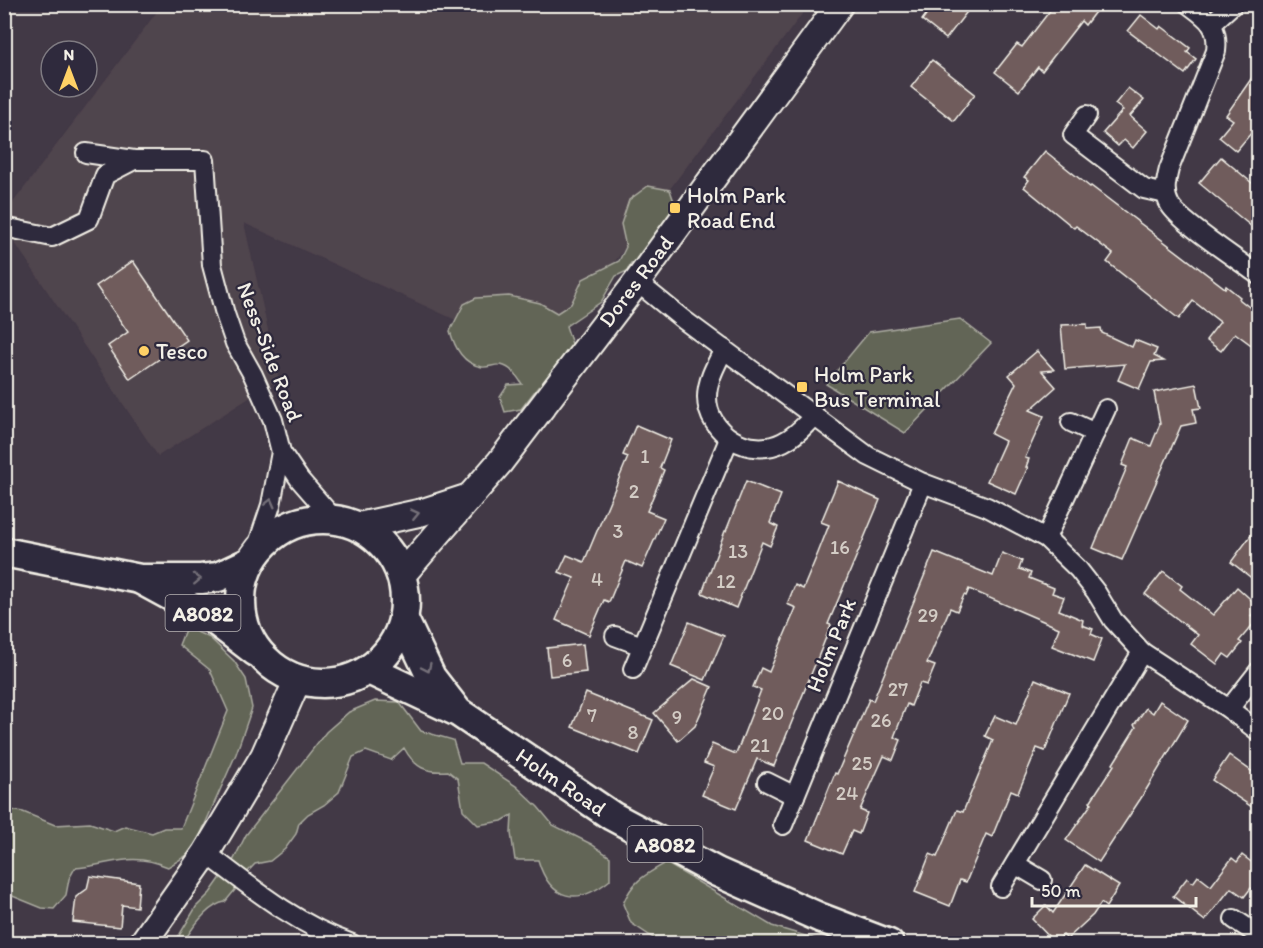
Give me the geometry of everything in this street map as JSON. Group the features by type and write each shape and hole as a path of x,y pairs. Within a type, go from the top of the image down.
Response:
{"main road":[{"name":"Dores Road","path":"402,575 507,453 637,282 840,4"},
{"path":"347,522 423,512 470,497"},
{"name":"A8082","path":"140,579 213,619 278,670 298,679 320,683 343,681 369,670 384,657 396,641 404,620 406,598 402,575 390,552 377,538 347,522 309,519 292,524 267,539 253,557 242,586 241,611 248,635 261,655"},
{"name":"A8082","path":"4,552 140,579 218,577 253,557"},
{"path":"404,620 431,677 458,712"},
{"name":"Holm Road","path":"369,670 458,712 612,816 717,872 821,918 889,944"},
{"path":"142,944 206,853 264,756 298,679"}],"street":[{"path":"1188,4 1211,24 1218,40 1216,51 1170,169 1166,181 1166,194 1170,206 1182,218 1258,275"},
{"path":"1211,24 1233,4"},
{"path":"1087,115 1073,135 1143,189 1166,194"},
{"name":"Ness-Side Road","path":"86,153 134,160 205,160 212,265 235,343 253,375 273,420 281,452 300,480 347,522"},
{"name":"Ness-Side Road","path":"4,226 52,237 89,219 105,175 134,160"},
{"path":"637,282 724,350 868,456 922,483 987,507 1046,538 1078,569 1096,592 1113,620 1142,652 1229,709 1258,731"},
{"path":"724,350 710,381 707,397 711,417 729,439 749,446 765,448 783,442 798,432 815,415"},
{"path":"1046,538 1106,409"},
{"path":"1071,422 1095,433"},
{"path":"633,669 729,439"},
{"name":"Ness-Side Road","path":"253,557 271,505 281,452"},
{"name":"Holm Park","path":"783,825 922,483"},
{"path":"615,636 642,646"},
{"path":"1001,887 1142,652"},
{"path":"1229,709 1258,672"},
{"path":"767,782 795,796"},
{"path":"206,853 290,915 329,936 352,944"},
{"path":"1015,864 1042,880"},
{"path":"1234,919 1258,935"}],"shaded area":[{"path":"162,5 809,5 541,359 244,223 279,379 158,456 11,237 6,212 91,99 99,99 99,89"}],"green space":[{"path":"648,186 670,190 680,219 637,262 631,263 627,271 616,276 601,302 566,326 572,344 568,358 553,376 538,387 521,409 505,412 500,397 508,385 522,384 505,366 475,365 461,354 450,331 464,304 476,298 509,296 540,303 557,313 571,304 583,279 619,261 626,247 621,224 629,200"},
{"path":"960,319 991,343 905,433 826,384 869,332"},
{"path":"186,627 210,638 234,661 246,679 252,708 236,754 198,840 189,854 168,867 155,862 132,859 75,868 69,879 66,895 54,909 42,908 5,893 4,809 23,812 55,825 90,823 114,831 125,826 152,833 164,828 181,828 228,711 210,670 179,645"},
{"path":"375,701 399,702 421,731 453,740 460,763 481,763 516,786 553,825 591,844 610,857 610,880 587,894 566,895 558,891 543,874 538,860 515,860 511,833 512,815 502,821 478,825 463,810 458,779 448,771 422,768 412,760 404,748 391,760 366,751 353,757 339,792 299,823 296,834 285,849 270,861 255,864 236,884 235,890 225,902 206,912 183,943 174,944 196,907 210,893 234,859 246,835 326,732 349,712"},
{"path":"666,863 772,926 823,943 661,943 631,923 623,904 635,884"}],"building":[{"path":"934,4 973,4 946,39 922,20"},
{"path":"1055,4 1101,4 1085,25 1081,21 1042,71 1038,67 1019,91 995,72 1017,44 1022,47"},
{"path":"1141,15 1159,29 1161,26 1190,48 1187,52 1196,59 1185,74 1128,31"},
{"path":"932,60 975,94 954,121 911,87"},
{"path":"1258,69 1258,125 1236,151 1219,137 1233,120 1226,115"},
{"path":"1128,88 1144,100 1130,116 1147,131 1133,148 1124,140 1118,146 1103,133 1123,110 1115,104"},
{"path":"1045,151 1090,187 1240,297 1239,299 1258,314 1258,350 1235,333 1221,351 1206,340 1220,322 1193,301 1179,319 1107,262 1113,254 1076,226 1074,228 1024,187 1029,180 1024,177"},
{"path":"1221,157 1258,188 1258,232 1199,183"},
{"path":"133,261 187,340 130,379 108,346 128,332 96,286"},
{"path":"1087,324 1087,329 1101,328 1102,333 1132,347 1135,340 1157,349 1154,356 1164,361 1151,362 1139,389 1118,380 1125,364 1065,369 1061,325"},
{"path":"1037,351 1054,370 1042,371 1056,387 1030,410 1044,416 1025,458 1029,459 1026,467 1028,467 1016,494 987,481 1005,441 991,434 1016,383 1009,375"},
{"path":"1196,384 1201,408 1193,409 1196,423 1181,426 1122,560 1093,548 1127,467 1122,465 1133,438 1151,446 1160,424 1154,392"},
{"path":"636,425 671,440 660,468 664,470 647,511 664,518 642,568 626,561 609,602 604,600 589,635 556,620 574,578 559,572 567,555 584,562 628,457 623,455"},
{"path":"746,481 781,495 770,523 778,527 770,546 762,542 736,608 702,593"},
{"path":"838,481 880,500 828,624 831,625 774,766 757,759 736,809 702,795 714,767 704,763 712,744 736,754 761,690 753,687 761,668 769,672 796,608 787,604 795,585 803,589 818,553 829,525 821,522"},
{"path":"1258,526 1258,583 1231,562"},
{"path":"934,552 993,576 1002,553 1022,561 1019,569 1031,573 1029,578 1054,588 1052,593 1064,597 1059,610 1083,620 1082,625 1093,629 1091,634 1102,639 1093,662 1052,646 1059,628 969,589 957,611 950,608 927,663 935,666 927,685 920,683 911,706 907,704 894,737 901,740 893,760 884,756 860,810 867,813 859,834 852,831 842,854 808,840 835,773 837,774 869,699 873,701"},
{"path":"1163,571 1182,586 1180,589 1213,615 1237,587 1258,606 1251,616 1256,621 1239,641 1242,643 1230,658 1224,654 1217,664 1191,644 1198,635 1145,594"},
{"path":"689,622 724,636 705,680 671,666"},
{"path":"583,644 586,672 550,676 547,648"},
{"path":"694,679 712,687 695,726 678,741 654,713"},
{"path":"1035,679 1069,693 1045,751 1037,748 1018,793 1011,790 992,837 986,834 966,882 960,880 950,906 915,892 930,854 937,857 957,810 963,812 993,740 985,736 995,716 1016,725"},
{"path":"586,693 653,720 639,754 572,727"},
{"path":"1160,701 1188,720 1099,862 1066,840 1092,803 1090,802 1136,727 1134,725 1146,708 1153,713"},
{"path":"1229,755 1258,776 1258,811 1212,780"},
{"path":"1242,855 1258,867 1258,894 1251,888 1244,897 1231,888 1205,921 1173,896 1187,878 1193,883 1198,876 1211,886 1232,858 1237,862"},
{"path":"1085,865 1119,886 1106,907 1101,903 1093,915 1067,939 1063,935 1055,943 1032,919 1046,905 1053,913"},
{"path":"90,876 139,883 137,907 122,905 120,927 73,922 76,897 87,889"}],"place":[{"name":"Holm Park Road End","path":"675,208"},
{"name":"Tesco","path":"144,351"},
{"name":"Holm Park Bus Terminal","path":"802,387"}]}
